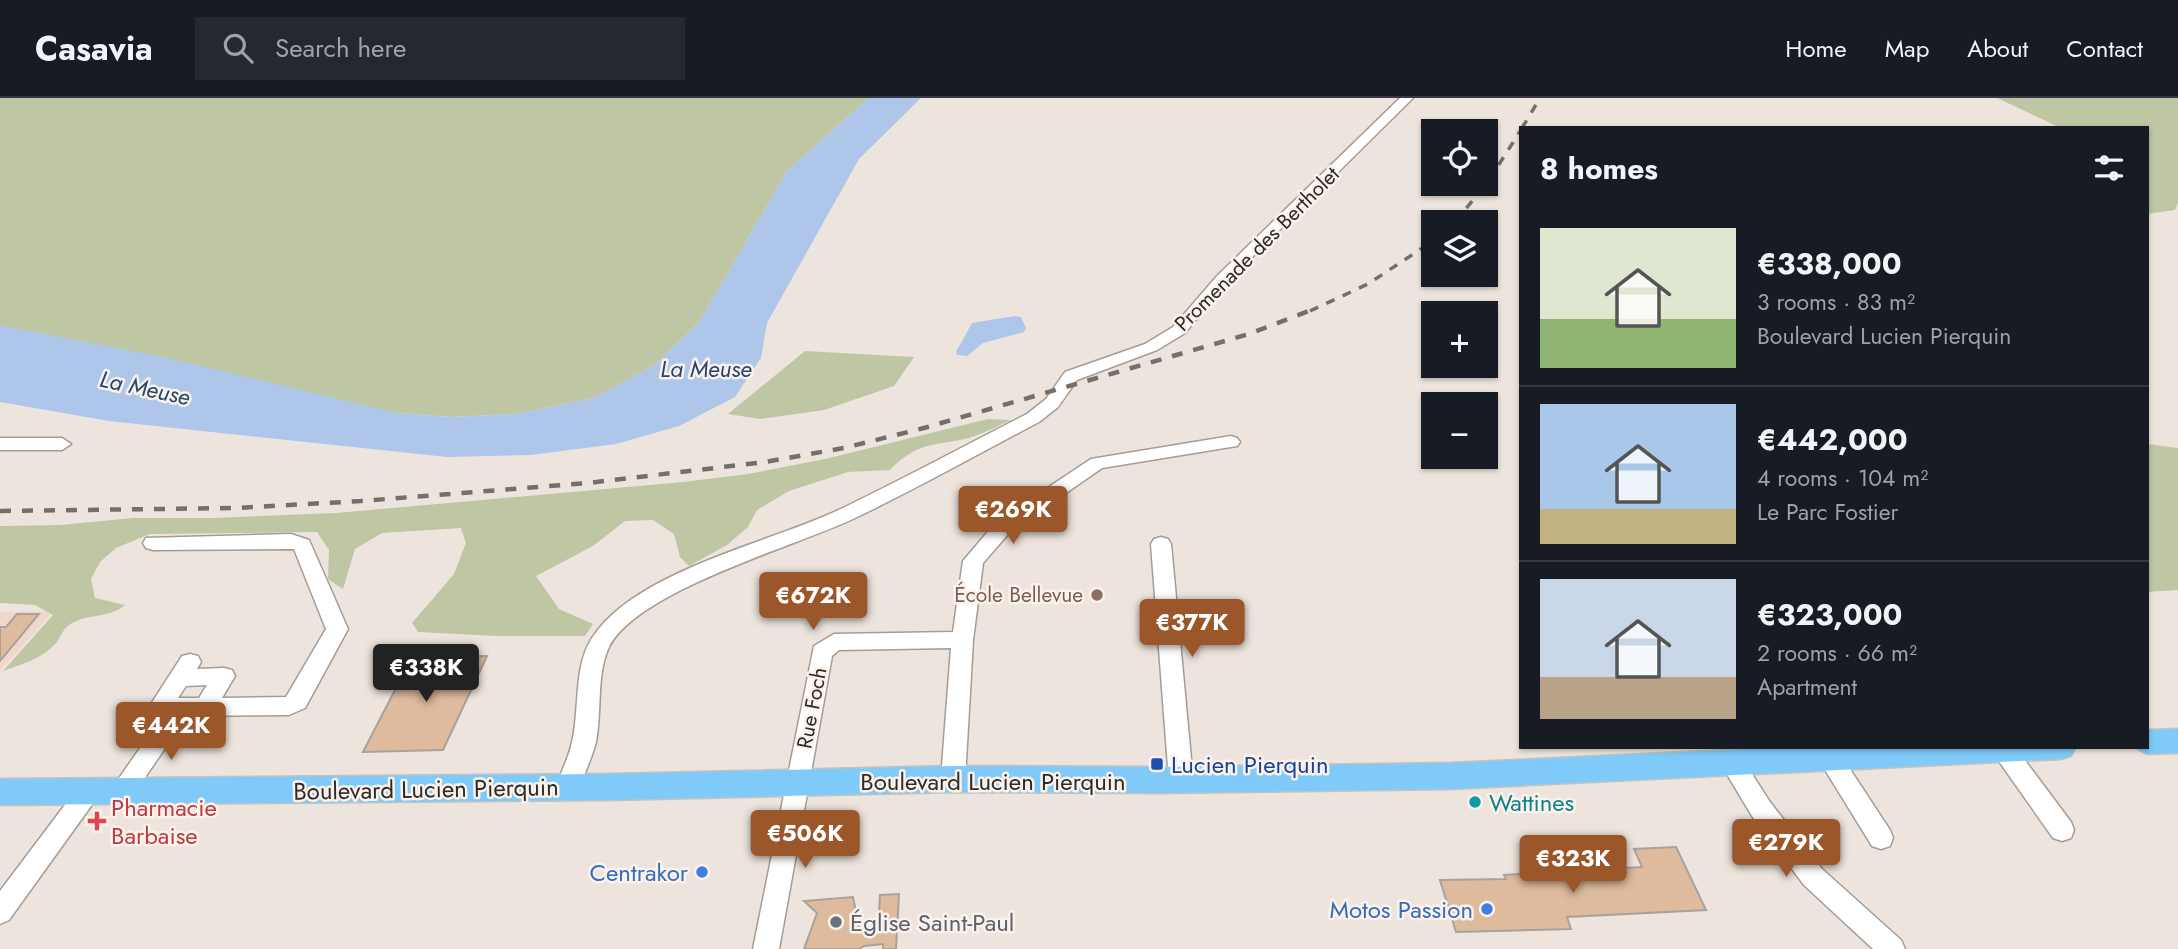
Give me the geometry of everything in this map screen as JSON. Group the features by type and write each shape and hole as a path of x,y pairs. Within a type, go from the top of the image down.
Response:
{"main road":[{"path":"2149,742 2178,741"},
{"name":"Boulevard Lucien Pierquin","path":"0,792 568,787 953,779 1181,780 1450,776 1737,758 1830,758 2023,749"}],"street":[{"name":"Promenade des Bertholet","path":"568,787 584,742 594,661 600,643 621,618 663,591 708,569 847,514 1033,418 1052,403 1071,376 1151,347 1172,335 1189,320 1222,279 1407,98"},
{"path":"953,779 962,640 973,561 1003,527 1097,463 1231,442"},
{"path":"0,444 62,444"},
{"path":"153,543 291,541 302,545 337,629 297,702 289,706 205,707 165,707 162,704 185,670 224,676 205,707"},
{"path":"1161,544 1181,780"},
{"name":"Rue Foch","path":"766,949 822,652 834,642 962,640"},
{"path":"123,792 181,707"},
{"path":"2004,750 2063,830"},
{"path":"1737,758 1760,809 1813,877 1892,949"},
{"path":"1830,758 1881,838"},
{"path":"0,912 88,792"}],"shaded area":[{"path":"53,611 0,671 0,612"}],"green space":[{"path":"0,98 869,98 787,171 700,321 656,364 594,398 516,414 452,417 397,413 0,327"},
{"path":"1997,98 2178,98 2178,202 2175,210 2149,214 2149,126 2057,126"},
{"path":"805,351 914,357 894,386 824,410 760,419 728,414"},
{"path":"988,419 1011,420 975,436 921,448 890,470 848,472 789,491 757,510 748,527 727,545 689,566 680,557 674,534 653,520 625,521 593,546 536,576 559,609 593,624 585,636 496,636 418,632 412,623 454,574 466,543 461,528 382,533 355,549 343,589 328,579 329,550 317,532 150,534 116,548 100,562 91,579 95,598 125,605 112,612 76,621 67,627 56,643 44,653 3,671 53,615 35,605 0,603 0,526 61,525 133,518 336,513 683,482 748,474 825,459"},
{"path":"2149,444 2178,448 2178,590 2149,592"}],"water":[{"name":"La Meuse","path":"869,98 921,98 859,159 767,323 761,358 735,397 679,426 616,444 531,455 447,457 109,421 0,402 0,325 172,359 397,413 452,417 516,414 594,398 656,364 700,321 787,171"},
{"path":"1021,317 1026,328 1024,332 983,343 967,356 957,355 956,352 972,323"}],"building":[{"path":"17,614 39,614 0,661 0,627 6,627"},
{"path":"487,656 443,750 363,752 412,657"},
{"path":"1676,847 1706,910 1567,917 1571,929 1456,932 1440,880 1506,879 1504,875 1642,867 1634,849"},
{"name":"Église Saint-Paul","path":"899,894 896,949 883,949 883,944 859,949 804,949 817,913 804,901 853,897 860,932 878,931 880,895"}],"railway":[{"path":"1523,126 1540,98"},
{"path":"1465,210 1487,183 1519,133"},
{"path":"1310,311 1368,284 1421,249"},
{"path":"0,511 236,508 361,501 588,483 765,462 844,448 924,428 1249,334 1314,309"}],"place":[{"name":"École Bellevue","path":"1097,595"},
{"name":"Lucien Pierquin","path":"1157,764"},
{"name":"Wattines","path":"1475,802"},
{"name":"Pharmacie Barbaise","path":"97,821"},
{"name":"Centrakor","path":"702,872"},
{"name":"Motos Passion","path":"1487,909"},
{"name":"Église Saint-Paul","path":"836,922"}]}
